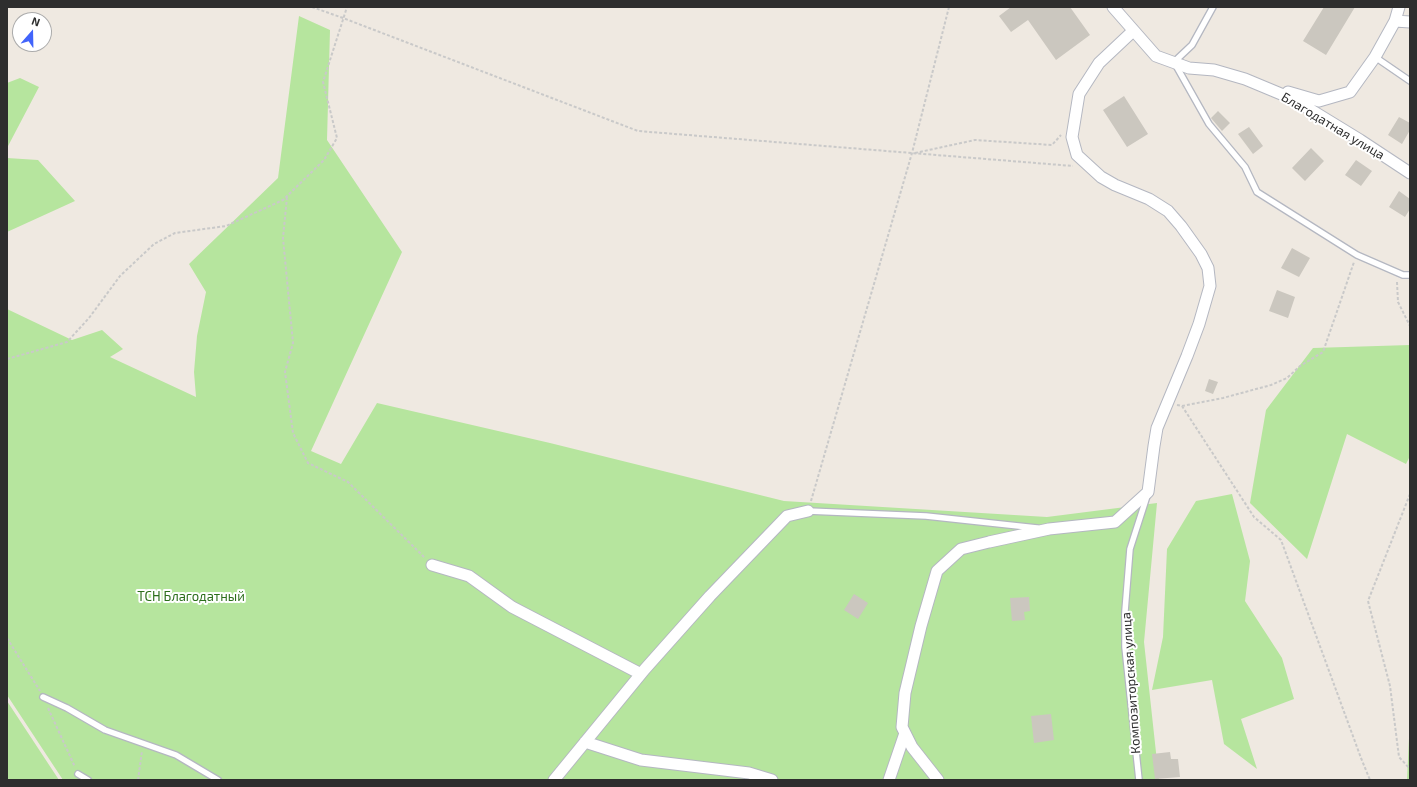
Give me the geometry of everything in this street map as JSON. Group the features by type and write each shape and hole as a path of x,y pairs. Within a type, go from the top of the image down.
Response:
{"street":[{"name":"Благодатная улица","path":"1113,7 1133,32 1156,56 1189,68 1214,70 1245,79 1293,99 1410,173"},
{"path":"1245,79 1319,101 1350,92 1375,57 1395,21 1399,7"},
{"path":"1395,21 1410,22"},
{"path":"938,780 912,747 902,727 905,693 921,626 938,571 961,549 1049,529 1114,522 1148,492 1156,434 1167,403 1187,356 1210,286 1208,268 1192,239 1168,211 1149,199 1115,185 1101,177 1077,155 1072,137 1079,94 1099,63 1133,32"},
{"path":"554,780 641,674 710,596 787,516 808,512"},
{"path":"432,565 469,576 512,607 641,674"},
{"path":"889,780 905,733"},
{"path":"585,742 641,760 749,773 772,780"}],"lane":[{"path":"1213,7 1192,46 1174,62 1208,124 1245,167 1257,192 1357,255 1403,275 1410,275"},
{"path":"1375,57 1410,81"},
{"name":"Композиторская улица","path":"1139,780 1125,647 1124,611 1130,549 1148,492"},
{"path":"808,512 926,516 1049,529"},
{"path":"43,697 68,708 106,730 176,756 218,780"},
{"path":"78,774 88,780"}],"path":[{"path":"312,7 638,131 1090,167"},
{"path":"7,359 67,342 89,318 120,276 154,244 175,233 226,226 283,200 324,160 337,138 323,82 347,7"},
{"path":"808,512 912,153 949,7"},
{"path":"912,153 975,140 1052,145 1074,121"},
{"path":"287,196 282,238 293,343 285,372 292,433 308,463 348,482 432,565"},
{"path":"1167,403 1182,406 1223,398 1276,382 1287,378 1300,366 1323,352 1350,271 1357,255"},
{"path":"1397,272 1398,302 1410,326"},
{"path":"1182,406 1254,517 1281,540 1370,780"},
{"path":"1410,494 1368,601 1390,686 1399,757 1410,769"},
{"path":"138,780 143,744"}],"green space":[{"name":"ТСН Благодатный","path":"299,16 330,30 327,140 402,252 311,451 341,464 377,403 550,443 784,501 1047,517 1157,503 1144,642 1159,780 63,780 7,695 7,309 72,340 102,330 123,349 110,357 196,397 194,372 197,336 206,292 189,264 278,178"},
{"path":"20,78 39,87 7,148 7,83"},
{"path":"7,158 38,160 75,201 7,232"},
{"path":"1410,345 1410,456 1406,464 1347,434 1307,559 1250,503 1266,410 1313,348"},
{"path":"1232,494 1250,561 1245,601 1282,658 1294,699 1241,719 1257,769 1224,744 1212,680 1152,690 1163,637 1167,549 1196,501"},
{"path":"7,701 59,780 7,780"},
{"path":"1410,717 1410,780 1407,780"}],"building":[{"path":"1011,7 1070,7 1090,35 1056,60 1028,20 1011,32 999,16"},
{"path":"1324,7 1355,7 1326,55 1303,41"},
{"path":"1124,96 1148,134 1127,147 1103,110"},
{"path":"1218,111 1230,123 1222,131 1211,118"},
{"path":"1399,117 1410,123 1410,130 1402,144 1388,135"},
{"path":"1249,127 1263,146 1253,154 1238,134"},
{"path":"1311,148 1324,161 1305,181 1292,168"},
{"path":"1356,160 1372,171 1361,186 1345,175"},
{"path":"1399,191 1410,199 1410,209 1405,217 1389,207"},
{"path":"1292,248 1310,258 1299,277 1281,268"},
{"path":"1277,290 1295,297 1288,318 1269,311"},
{"path":"1209,379 1218,382 1213,394 1205,391"},
{"path":"854,594 868,603 858,619 844,610"},
{"path":"1029,597 1030,611 1024,612 1025,620 1012,621 1010,598"},
{"path":"1051,714 1054,740 1034,743 1031,716"},
{"path":"1170,752 1171,759 1178,759 1180,777 1155,779 1152,754"}]}
